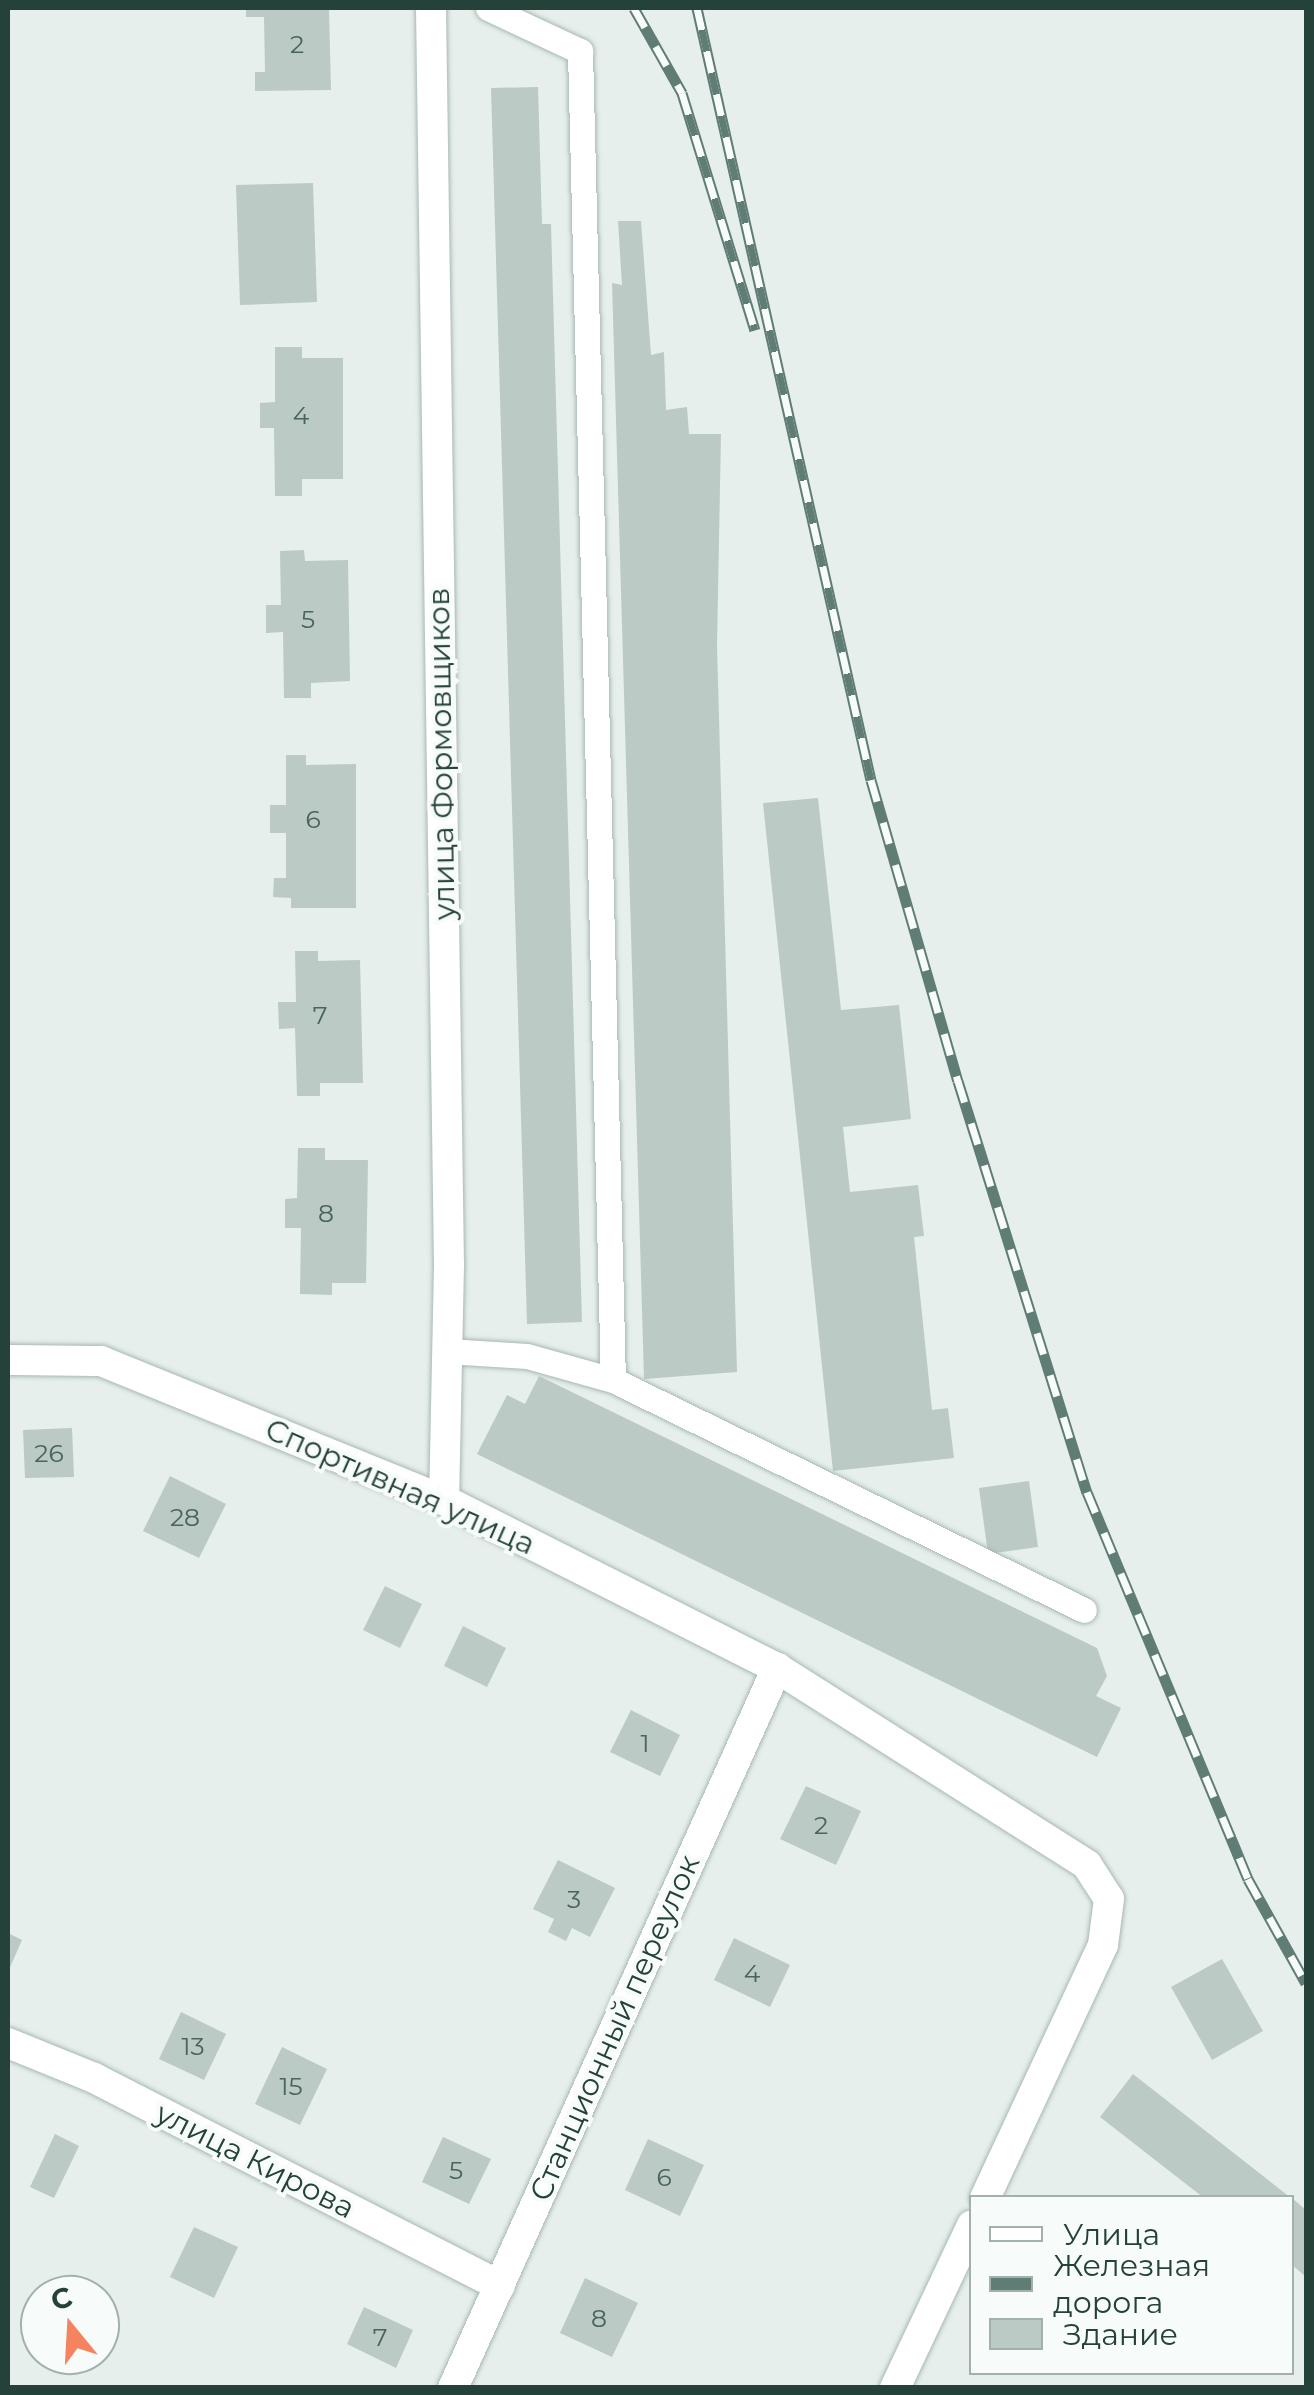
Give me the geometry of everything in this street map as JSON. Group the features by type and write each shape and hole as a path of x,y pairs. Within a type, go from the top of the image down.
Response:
{"street":[{"name":"улица Формовщиков","path":"431,8 447,1351 444,1500"},
{"name":"Спортивная улица","path":"8,1360 101,1361 444,1500 776,1668 1087,1865 1109,1899 1103,1945 985,2195"},
{"name":"Станционный переулок","path":"453,2388 776,1668"},
{"name":"улица Кирова","path":"8,2042 94,2078 500,2286"},
{"path":"895,2388 969,2231"}],"lane":[{"path":"488,8 580,51 613,1380"},
{"path":"447,1351 528,1356 613,1380 1084,1610"}],"building":[{"path":"246,8 329,8 331,90 255,91 255,72 265,72 264,17 246,17"},
{"path":"538,87 542,224 551,224 582,1322 527,1324 491,88"},
{"path":"313,183 317,302 240,305 236,185"},
{"path":"618,221 641,221 651,355 664,352 666,410 687,407 689,434 721,434 717,645 737,1372 644,1379 612,283 622,285"},
{"path":"275,347 302,347 302,358 343,358 343,479 302,479 302,496 275,496 274,428 260,428 260,403 275,402"},
{"path":"304,550 305,561 348,560 350,681 311,683 311,698 284,698 283,632 266,633 266,605 281,605 280,551"},
{"path":"286,755 306,755 306,765 356,764 356,908 291,908 291,898 273,897 274,878 286,878 286,833 270,833 270,805 286,805"},
{"path":"818,798 841,1010 899,1005 911,1119 843,1127 850,1192 918,1185 924,1236 914,1237 932,1410 948,1408 954,1458 833,1471 763,803"},
{"path":"295,951 318,951 318,961 360,960 363,1083 320,1083 320,1096 297,1096 295,1028 279,1029 278,1002 296,1002"},
{"path":"298,1148 325,1148 325,1160 368,1160 366,1283 332,1283 332,1295 300,1294 301,1228 285,1228 285,1199 297,1198"},
{"path":"539,1376 1097,1648 1107,1676 1096,1696 1121,1708 1097,1757 477,1454 507,1395 525,1404"},
{"path":"72,1428 74,1477 25,1478 23,1430"},
{"path":"170,1476 226,1504 199,1558 143,1531"},
{"path":"1029,1481 1038,1547 988,1554 979,1488"},
{"path":"385,1586 422,1604 400,1648 363,1630"},
{"path":"463,1626 506,1648 487,1687 444,1666"},
{"path":"631,1710 680,1735 660,1776 610,1752"},
{"path":"806,1786 861,1811 836,1865 780,1839"},
{"path":"558,1860 615,1888 590,1937 572,1928 566,1941 548,1932 554,1919 533,1909"},
{"path":"8,1933 22,1940 8,1972"},
{"path":"734,1938 790,1965 770,2007 714,1980"},
{"path":"1222,1959 1263,2031 1212,2060 1171,1987"},
{"path":"181,2012 226,2034 204,2080 159,2059"},
{"path":"282,2047 327,2069 300,2125 255,2104"},
{"path":"1133,2074 1287,2195 1200,2195 1100,2117"},
{"path":"55,2134 79,2146 54,2198 30,2187"},
{"path":"443,2137 491,2159 469,2204 422,2182"},
{"path":"648,2139 704,2165 680,2216 625,2190"},
{"path":"1294,2200 1306,2210 1306,2277 1294,2267"},
{"path":"194,2227 238,2247 214,2298 170,2277"},
{"path":"585,2278 638,2303 612,2357 560,2333"},
{"path":"364,2307 413,2330 396,2368 347,2344"}],"railway":[{"path":"634,8 682,93 755,330"},
{"path":"697,8 871,780 958,1081 1087,1492 1248,1879 1306,1983"}]}
